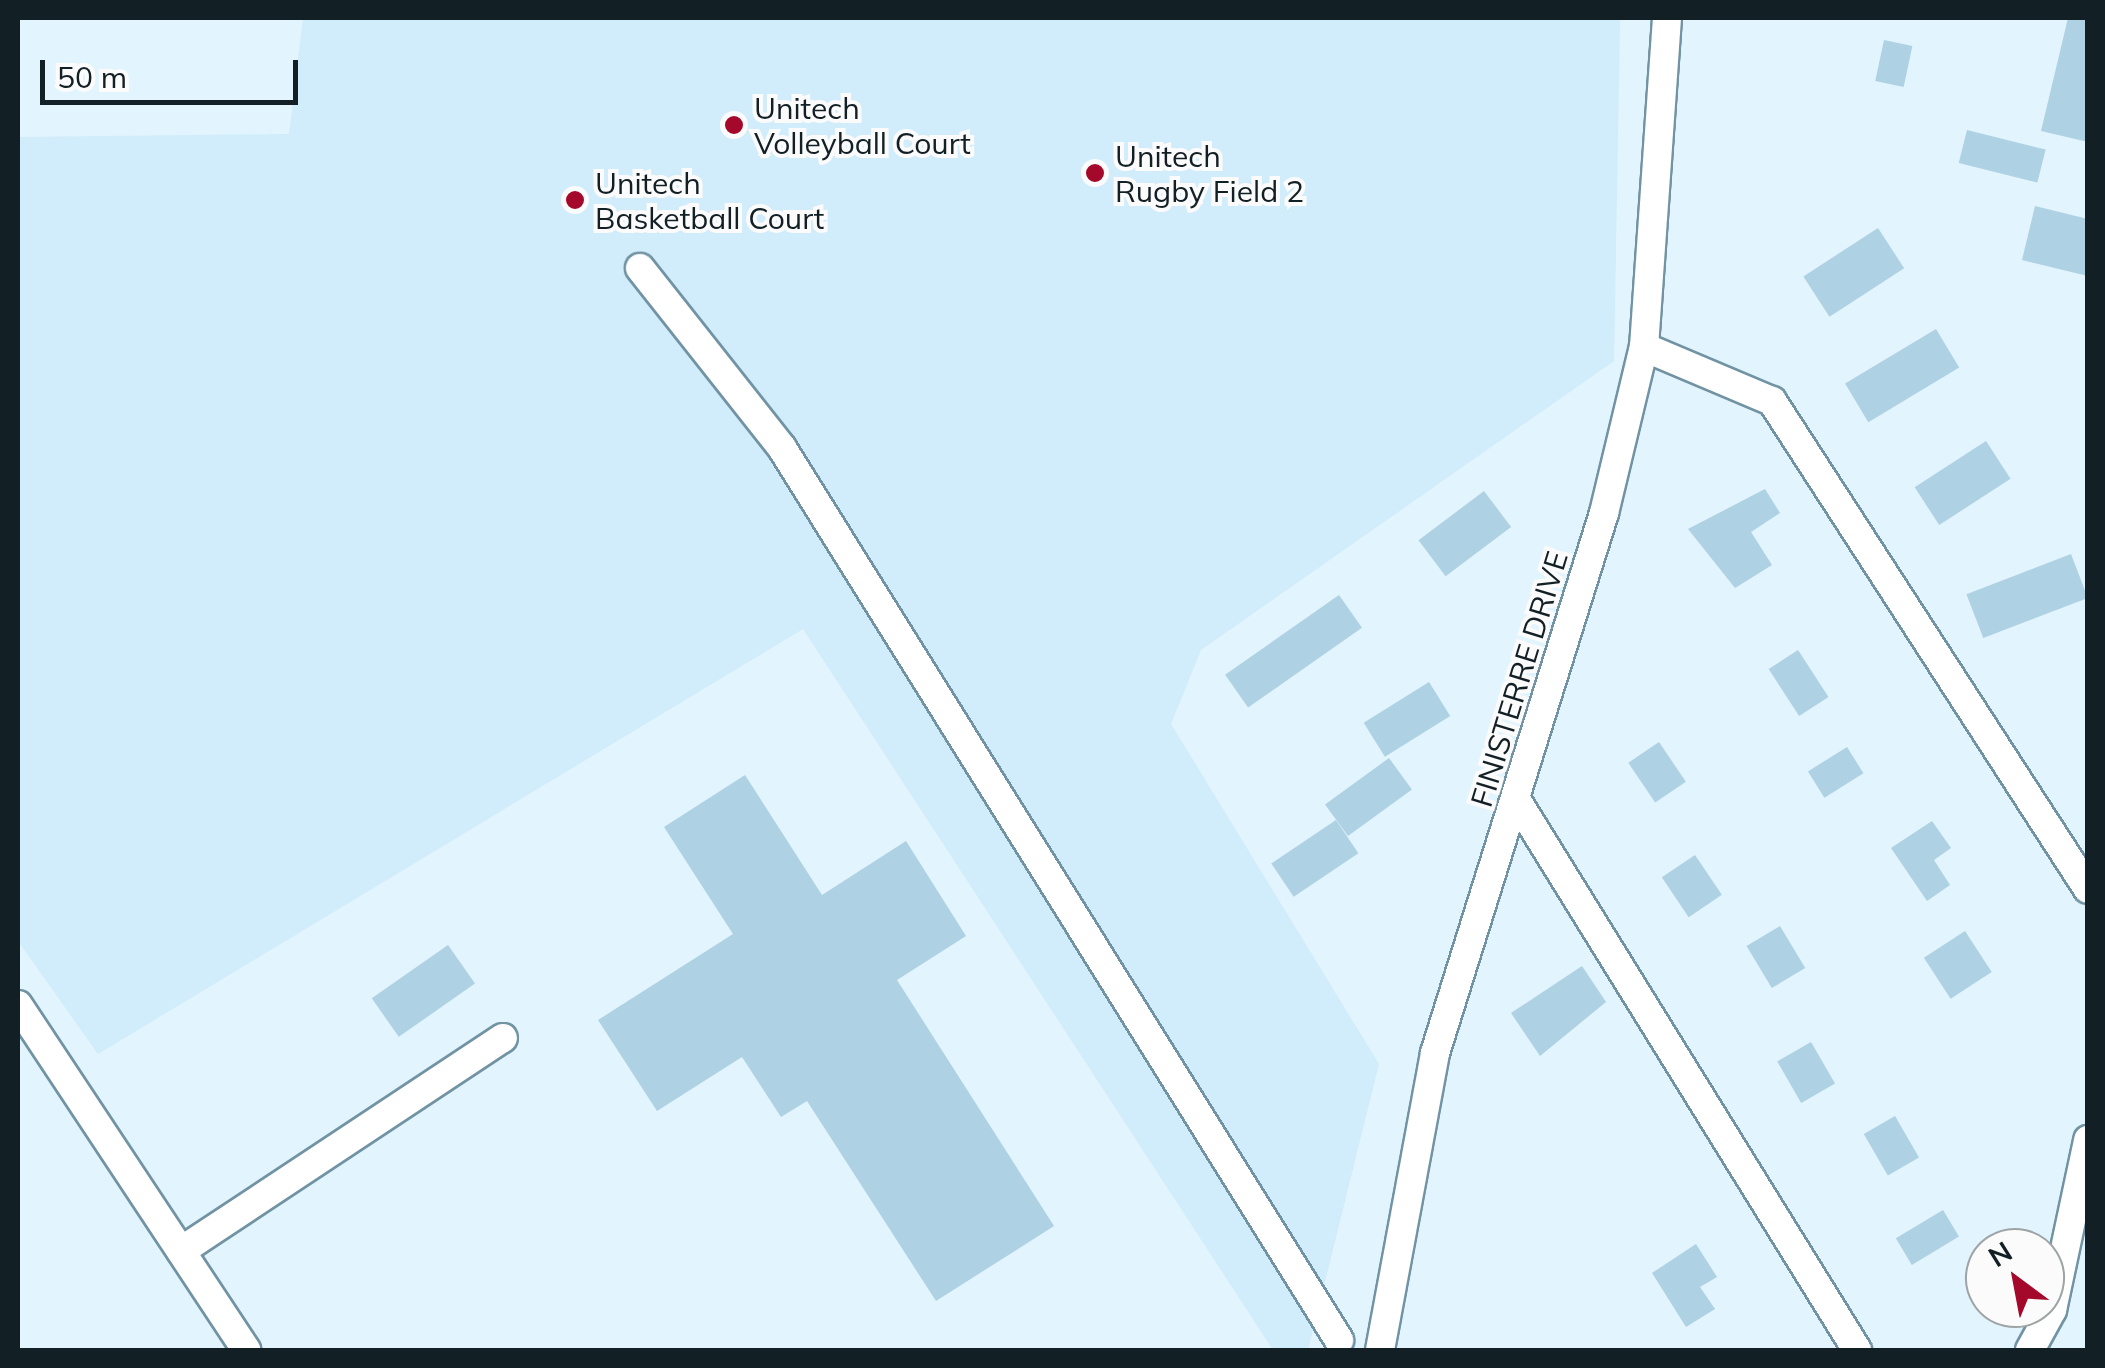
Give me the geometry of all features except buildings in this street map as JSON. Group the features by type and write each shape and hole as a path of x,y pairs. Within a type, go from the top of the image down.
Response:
{"street":[{"name":"FINISTERRE DRIVE","path":"1380,1350 1434,1053 1517,801 1644,348 1666,18"},
{"path":"640,268 782,448 1339,1340"},
{"path":"1644,348 1772,401 2088,889"},
{"path":"1517,801 1858,1350"},
{"path":"18,1005 246,1350"},
{"path":"181,1251 503,1038"},
{"path":"2030,1350 2052,1310 2088,1140"}],"shaded area":[{"path":"18,18 2087,18 2087,1350 18,1350"},
{"path":"303,18 1620,18 1614,361 1201,650 1171,724 1379,1064 1308,1350 1273,1350 803,629 98,1054 18,941 18,137 289,134"}],"place":[{"name":"Unitech Volleyball Court","path":"734,125"},
{"name":"Unitech Rugby Field 2","path":"1095,173"},
{"name":"Unitech Basketball Court","path":"575,200"}]}
